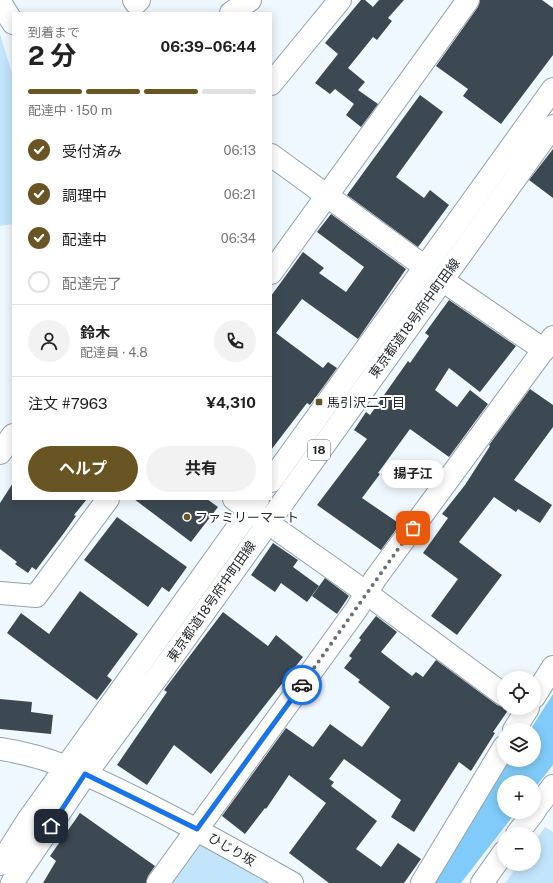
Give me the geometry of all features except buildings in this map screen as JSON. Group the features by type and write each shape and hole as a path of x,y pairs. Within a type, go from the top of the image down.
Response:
{"street":[{"path":"134,0 136,3 139,0"},
{"path":"232,12 250,0"},
{"path":"272,83 340,0"},
{"path":"272,272 468,0"},
{"path":"0,2 12,21"},
{"name":"東京都道18号府中町田線","path":"272,480 553,90"},
{"name":"東京都道18号府中町田線","path":"272,484 442,280 553,126"},
{"path":"272,157 425,267"},
{"path":"158,883 356,610 375,579 548,344 442,280"},
{"path":"0,453 12,436"},
{"path":"0,593 36,596 107,500"},
{"name":"東京都道18号府中町田線","path":"12,883 76,771 259,500"},
{"path":"252,508 497,690"},
{"path":"541,685 553,667"},
{"name":"ひじり坂","path":"0,749 27,754 76,771 197,829 292,883"},
{"path":"422,883 497,759"},
{"name":"東京都道18号府中町田線","path":"0,864 28,820 76,771"},
{"path":"541,802 553,786"},
{"path":"522,827 529,819"},
{"path":"482,883 497,862"}],"shaded area":[{"path":"0,34 12,74 12,224 0,226"},
{"path":"553,694 553,765 541,780 541,775 500,775 506,767 541,767 541,723 534,723"},
{"path":"497,780 497,819 511,819 504,827 497,827 497,837 461,883 431,883"},
{"path":"545,827 553,832 553,883 505,883 514,871 541,871 541,833"},
{"path":"197,837 272,883 168,883"}],"way so far":[{"path":"302,685 356,610 375,579 413,528"}],"place":[{"name":"馬引沢二丁目","path":"319,402"},
{"name":"ファミリーマート","path":"187,517"},
{"name":"揚子江","path":"413,528"}],"route":[{"path":"51,826 85,774 197,829 302,685"}]}
